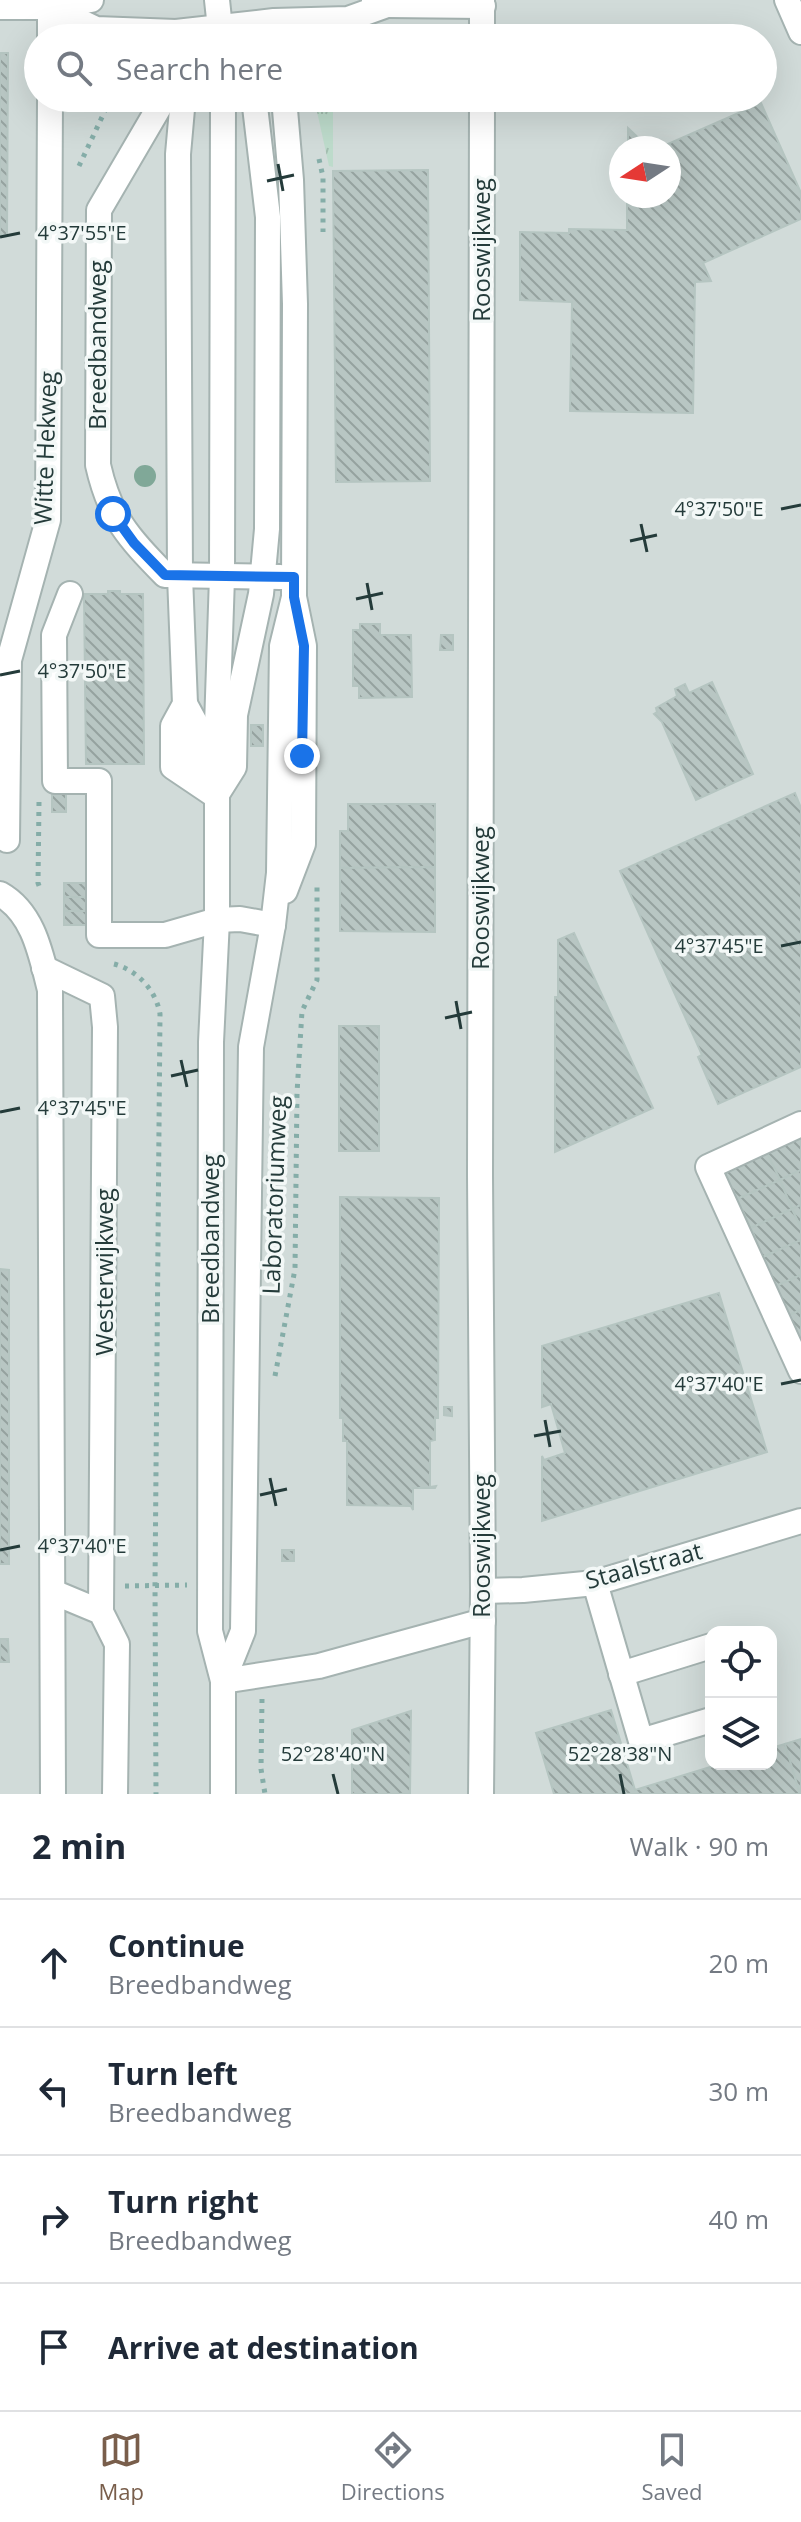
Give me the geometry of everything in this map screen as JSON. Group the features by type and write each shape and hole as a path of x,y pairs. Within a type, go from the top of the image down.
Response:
{"street":[{"path":"0,7 50,7 91,0"},
{"path":"217,0 219,24"},
{"path":"787,0 801,32"},
{"path":"274,20 348,19 380,3 482,3 482,24"},
{"path":"50,7 86,24"},
{"path":"50,7 50,24"},
{"name":"Witte Hekweg","path":"7,840 9,660 48,520 50,112"},
{"name":"Breedbandweg","path":"156,112 99,210 98,465 113,514 125,531 165,575 180,576"},
{"path":"182,112 178,154 180,576 185,704 173,726 173,767 216,796"},
{"name":"Breedbandweg","path":"223,112 222,577 216,796 217,920 211,1042 210,1631 223,1681 223,1794"},
{"name":"Breedbandweg","path":"216,796 234,767 235,715 263,577 267,529 268,217 256,112"},
{"name":"Breedbandweg","path":"223,1681 243,1631 251,1047 279,873 282,646 294,587 295,304 285,112"},
{"name":"Rooswijkweg","path":"481,1794 482,112"},
{"path":"180,576 263,577 294,587"},
{"path":"70,594 54,635 55,781 99,781 99,935 165,935 217,920 240,919 273,925"},
{"path":"0,894 26,918 40,950 50,990 53,1794"},
{"name":"Westerwijkweg","path":"44,968 102,996 105,1027 101,1612 117,1644 115,1794"},
{"path":"801,1124 708,1167 801,1371"},
{"name":"Staalstraat","path":"483,1591 595,1583 799,1527"},
{"path":"595,1583 641,1741 705,1722"},
{"path":"53,1592 101,1612"},
{"path":"223,1681 319,1666 483,1621"},
{"path":"621,1674 705,1648"}],"path":[{"path":"38,853 38,883 44,904"},
{"name":"Laboratoriumweg","path":"272,1389 295,1269 297,1093 302,1011 317,980 317,879"},
{"path":"105,962 131,968 154,994 160,1014 156,1794"},
{"path":"263,1674 261,1769 265,1794"}],"shaded area":[{"path":"0,0 801,0 801,1794 0,1794"}],"green space":[{"path":"317,112 333,112 333,167 329,166"}],"building":[{"path":"0,53 8,53 7,235 0,235"},
{"path":"740,112 765,112 801,193 801,219 703,263 711,281 695,282 693,413 570,411 572,302 520,300 520,232 627,230 627,208 681,208 681,138"},
{"path":"428,170 430,481 336,482 333,171"},
{"path":"108,591 143,594 144,764 86,764 84,594 108,594"},
{"path":"360,624 380,624 380,635 411,635 412,697 359,698 359,686 353,686 353,630 360,630"},
{"path":"441,635 453,635 453,650 440,650"},
{"path":"712,682 753,774 696,800 662,722 654,714 656,708 677,696 675,689 685,684 689,693"},
{"path":"251,725 263,725 263,746 251,746"},
{"path":"52,793 66,793 66,812 52,812"},
{"path":"795,793 801,808 801,1067 718,1104 698,1057 702,1055 620,871"},
{"path":"348,804 435,804 435,867 340,868 340,831 348,831"},
{"path":"435,867 435,932 340,931 340,868"},
{"path":"64,883 88,883 88,897 64,897"},
{"path":"64,897 88,897 88,911 64,911"},
{"path":"64,911 88,911 88,925 64,925"},
{"path":"574,933 653,1108 555,1152 558,940"},
{"path":"339,1026 379,1026 379,1151 339,1151"},
{"path":"801,1135 801,1170 780,1180 766,1151"},
{"path":"766,1151 780,1180 737,1199 724,1170"},
{"path":"801,1170 801,1205 792,1209 780,1180"},
{"path":"780,1180 792,1209 751,1228 737,1199"},
{"path":"340,1197 439,1198 438,1418 435,1418 435,1440 430,1441 430,1487 436,1486 435,1488 413,1488 413,1510 411,1506 347,1505 347,1441 343,1441 343,1418 340,1418"},
{"path":"801,1205 801,1228 792,1209"},
{"path":"792,1209 801,1228 801,1240 763,1257 751,1228"},
{"path":"801,1240 801,1275 776,1286 763,1257"},
{"path":"0,1269 9,1270 9,1564 0,1564"},
{"path":"801,1275 801,1310 789,1315 776,1286"},
{"path":"719,1293 767,1452 542,1521 542,1456 544,1460 565,1453 551,1404 542,1407 542,1346"},
{"path":"801,1310 801,1342 789,1315"},
{"path":"444,1407 452,1407 452,1416 444,1415"},
{"path":"282,1550 294,1550 294,1561 282,1561"},
{"path":"0,1639 8,1639 9,1662 0,1662"},
{"path":"611,1710 635,1790 705,1769 777,1770 777,1746 785,1744 800,1794 554,1794 536,1733"},
{"path":"411,1711 410,1794 352,1794 352,1730"},
{"path":"801,1739 801,1794 800,1794 785,1744"}],"route":[{"path":"113,514 134,543 165,575 294,577 294,597 304,646 302,756"}]}
